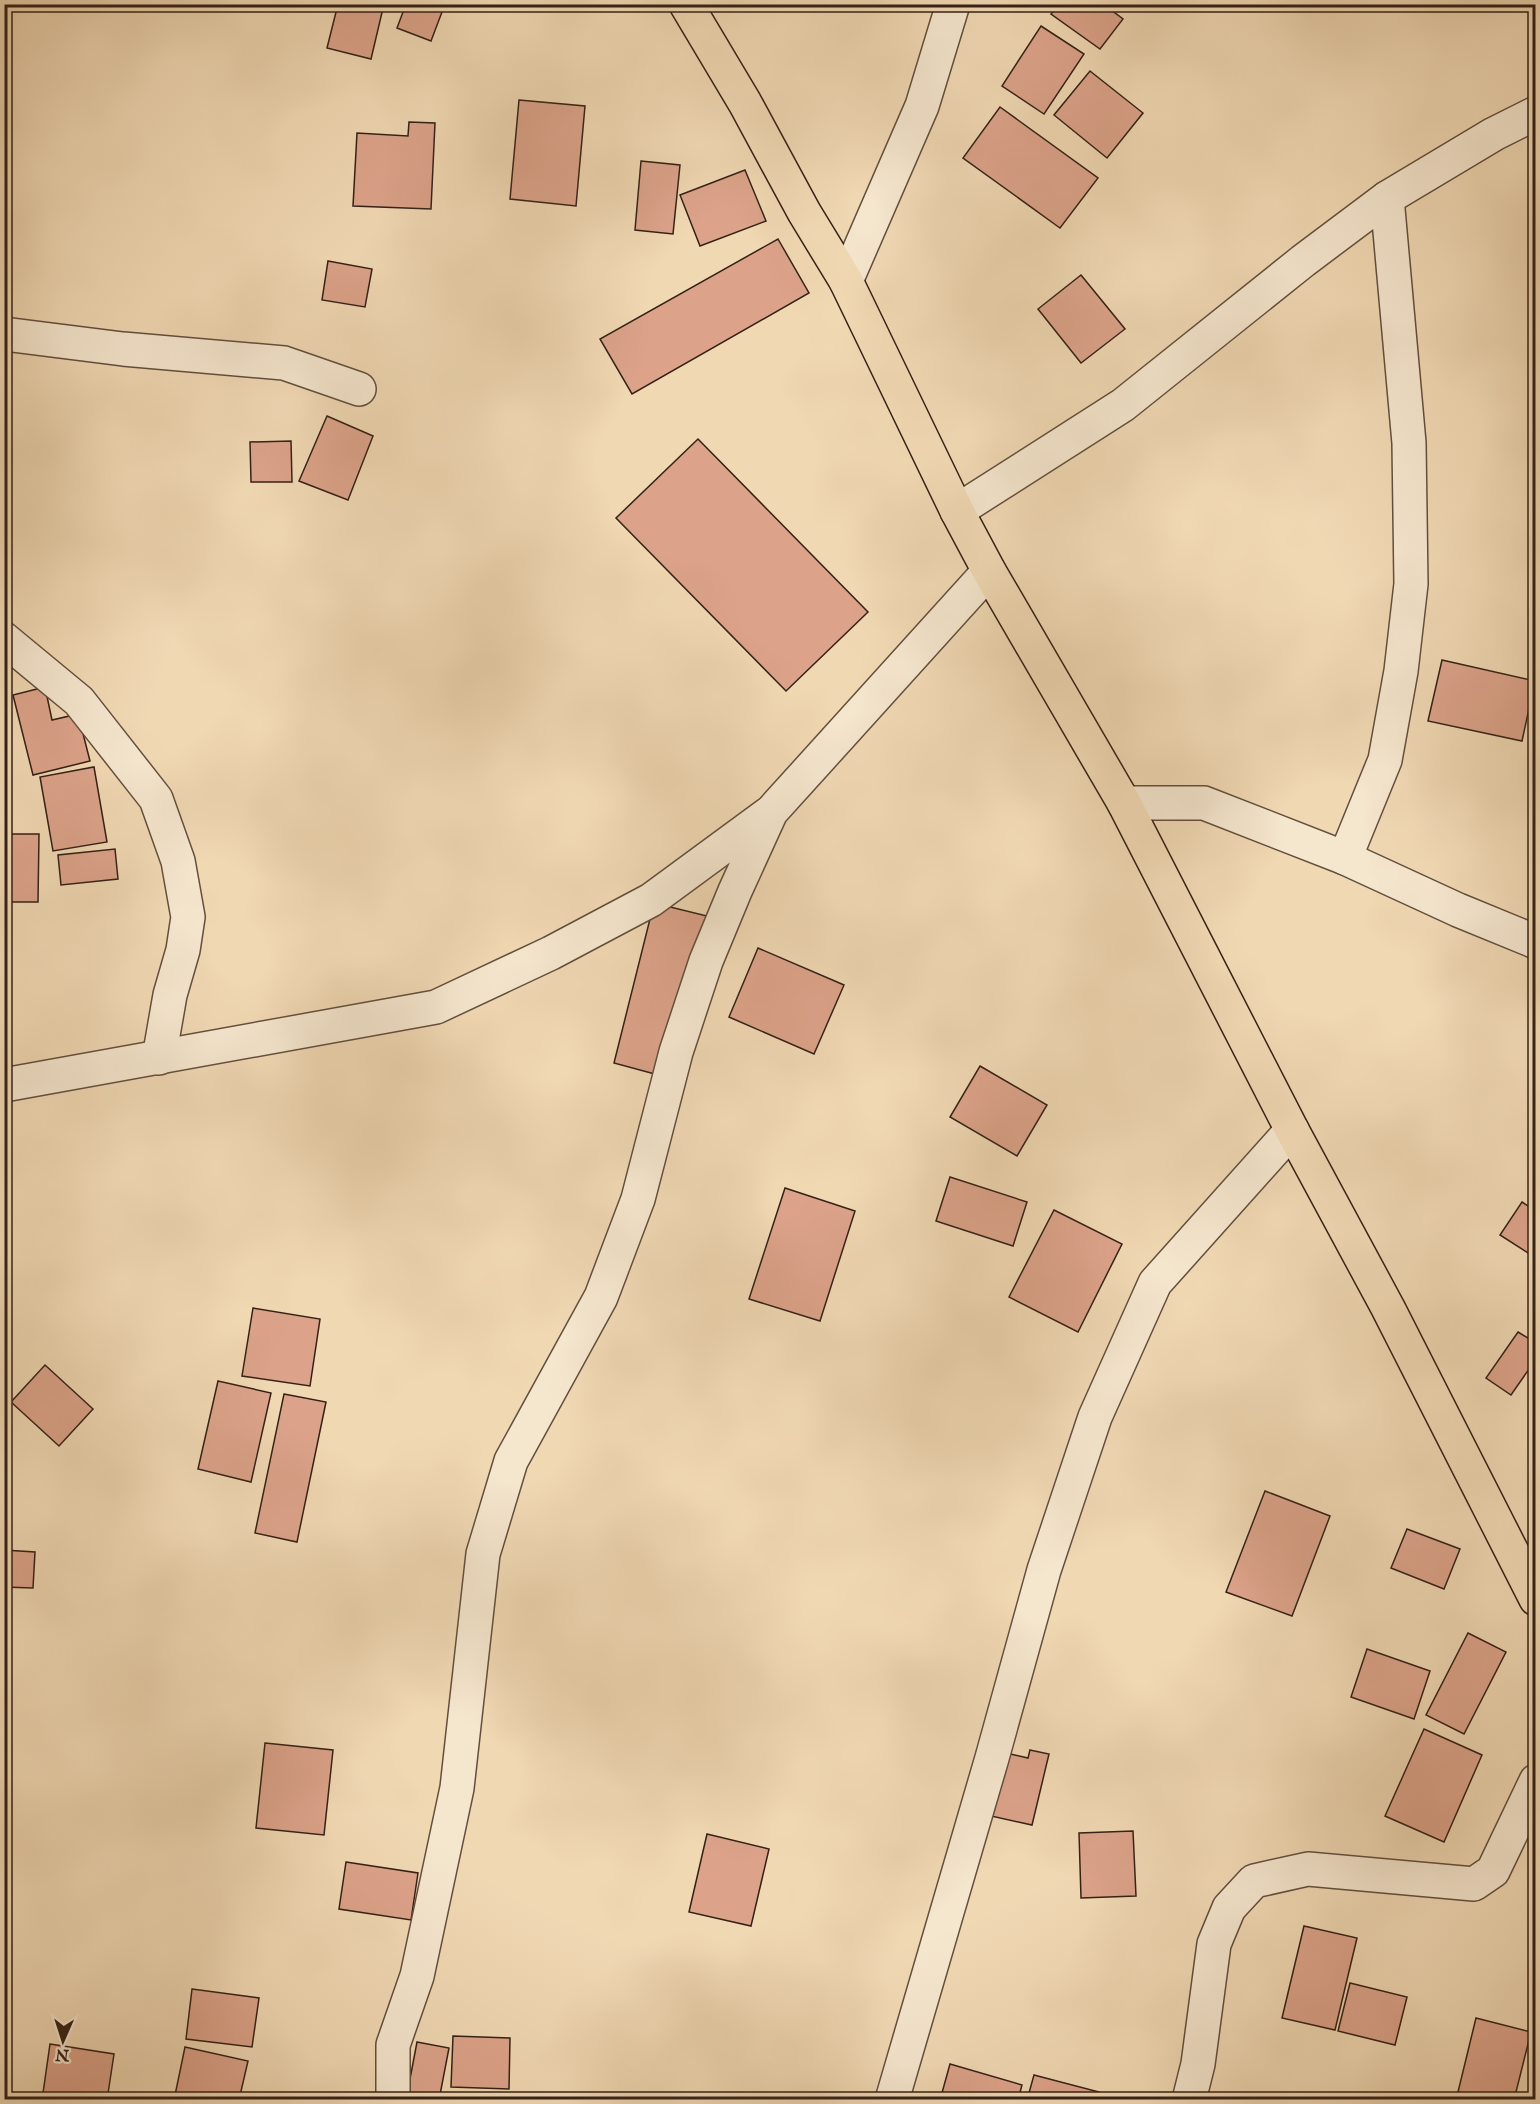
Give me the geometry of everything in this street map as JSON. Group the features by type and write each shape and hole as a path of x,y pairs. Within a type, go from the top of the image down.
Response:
{"main road":[{"path":"686,4 745,103 804,212 846,281 988,571 1124,803 1292,1130 1388,1308 1536,1599"}],"street":[{"path":"846,281 922,106 953,4"},
{"path":"957,511 1124,405 1303,261 1387,198 1494,134 1536,113"},
{"path":"1345,858 1385,760 1401,671 1411,584 1409,443 1387,198"},
{"path":"4,334 123,349 284,363 359,389"},
{"path":"4,1085 436,1007 551,953 651,900 771,812 988,571"},
{"path":"4,639 80,701 156,799 178,861 188,917 183,950 170,995 159,1058"},
{"path":"1124,803 1204,803 1345,858 1458,910 1536,942"},
{"path":"393,2100 393,2045 417,1976 457,1788 483,1554 511,1461 605,1286 638,1199 676,1052 706,961 771,812"},
{"path":"892,2100 992,1758 1044,1570 1095,1417 1155,1283 1292,1130"},
{"path":"1190,2100 1198,2064 1214,1944 1229,1908 1254,1881 1308,1869 1474,1884 1493,1871 1536,1781"}],"building":[{"path":"338,4 384,4 371,59 327,48"},
{"path":"406,4 445,4 431,41 397,28"},
{"path":"1058,4 1103,4 1123,19 1100,49 1051,14"},
{"path":"1041,26 1084,54 1044,114 1002,86"},
{"path":"1090,71 1143,113 1107,158 1054,115"},
{"path":"519,100 585,106 576,206 510,199"},
{"path":"1000,107 1098,178 1060,228 963,158"},
{"path":"409,122 435,123 431,209 353,206 357,133 408,136"},
{"path":"641,161 680,165 673,234 635,230"},
{"path":"745,170 766,221 700,246 680,195"},
{"path":"778,239 809,293 632,394 600,339"},
{"path":"328,261 372,269 365,307 322,300"},
{"path":"1081,275 1125,329 1081,363 1038,309"},
{"path":"327,416 373,436 348,500 299,481"},
{"path":"698,439 868,612 786,691 616,518"},
{"path":"291,441 292,482 251,482 250,442"},
{"path":"1442,660 1535,681 1522,741 1428,721"},
{"path":"45,687 52,720 78,714 90,761 33,775 13,695"},
{"path":"94,767 107,842 53,851 40,777"},
{"path":"4,834 39,834 38,902 4,902"},
{"path":"115,849 118,879 61,885 58,855"},
{"path":"654,903 707,916 666,1077 614,1063"},
{"path":"758,948 844,985 814,1054 729,1017"},
{"path":"980,1066 1047,1105 1017,1156 950,1117"},
{"path":"950,1177 1027,1202 1013,1246 936,1221"},
{"path":"785,1188 855,1211 820,1321 749,1299"},
{"path":"1522,1202 1536,1211 1536,1258 1500,1235"},
{"path":"1054,1210 1122,1244 1078,1332 1009,1297"},
{"path":"253,1308 320,1319 310,1386 242,1376"},
{"path":"1518,1332 1536,1343 1536,1359 1511,1395 1486,1378"},
{"path":"45,1365 93,1409 59,1446 11,1402"},
{"path":"218,1381 271,1393 251,1482 198,1469"},
{"path":"284,1394 326,1402 297,1542 255,1533"},
{"path":"1265,1491 1330,1516 1292,1616 1226,1592"},
{"path":"1407,1529 1460,1549 1444,1589 1391,1568"},
{"path":"4,1550 35,1552 33,1588 4,1587"},
{"path":"1468,1633 1506,1652 1464,1734 1426,1715"},
{"path":"1367,1649 1430,1671 1414,1719 1351,1697"},
{"path":"1424,1729 1482,1755 1444,1842 1385,1816"},
{"path":"265,1743 333,1750 324,1835 256,1828"},
{"path":"1030,1750 1049,1754 1032,1825 991,1816 1006,1753 1028,1758"},
{"path":"1133,1831 1136,1896 1081,1898 1079,1833"},
{"path":"707,1834 769,1849 751,1926 689,1912"},
{"path":"1536,1860 1536,1875 1530,1871"},
{"path":"346,1862 418,1873 411,1920 339,1909"},
{"path":"1304,1926 1357,1938 1335,2030 1282,2018"},
{"path":"1350,1983 1407,1997 1395,2045 1338,2031"},
{"path":"192,1989 259,1998 252,2047 186,2039"},
{"path":"1476,2018 1531,2032 1514,2100 1489,2100 1458,2092"},
{"path":"453,2036 510,2038 509,2089 451,2087"},
{"path":"417,2042 449,2048 439,2100 406,2100"},
{"path":"50,2044 114,2054 107,2100 42,2100"},
{"path":"185,2047 248,2061 239,2100 174,2100"},
{"path":"950,2064 1022,2085 1018,2100 940,2100"},
{"path":"1034,2075 1099,2092 1097,2100 1027,2100"}]}
